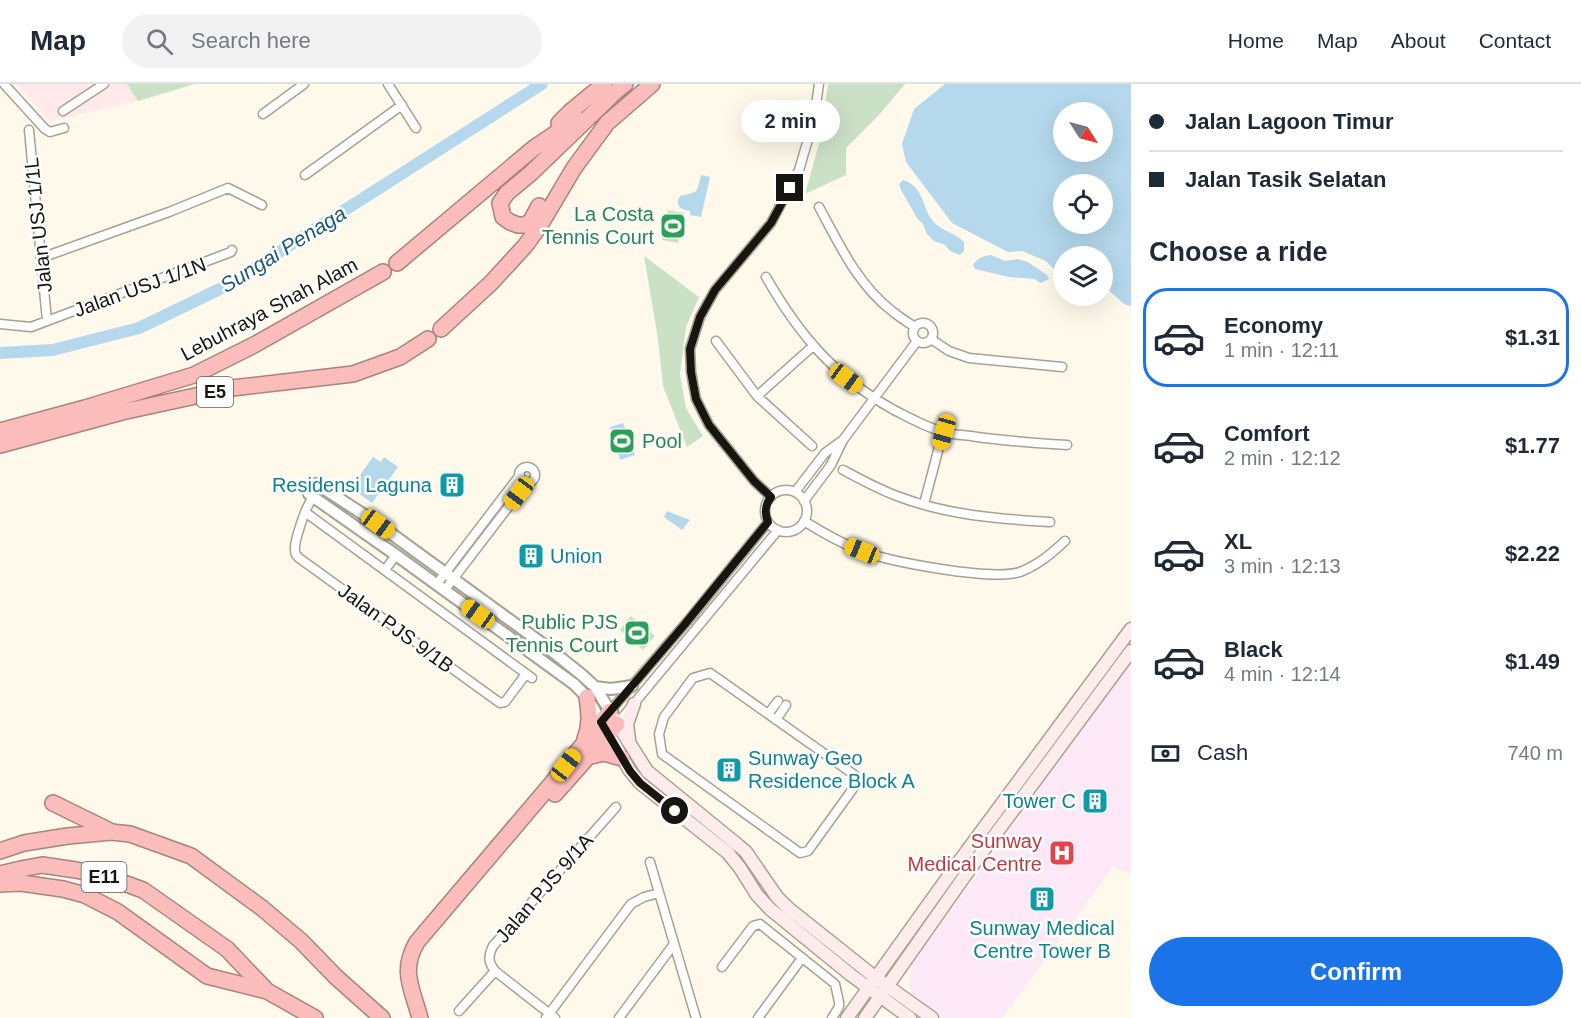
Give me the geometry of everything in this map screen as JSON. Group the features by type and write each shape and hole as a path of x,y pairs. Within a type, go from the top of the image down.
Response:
{"highway":[{"path":"397,263 534,148 570,112 607,90 625,84"},
{"path":"607,90 531,173 507,193 500,203 503,217 518,225 525,225 531,221 566,164 651,84"},
{"path":"441,329 491,283 525,246 574,168 607,123"},
{"name":"Lebuhraya Shah Alam","path":"0,431 194,375 254,345 383,272"},
{"name":"E5","path":"0,445 122,412 232,388 353,374 400,357 428,339"},
{"path":"586,749 591,692"},
{"path":"424,1014 417,974 418,959 421,953 609,723"},
{"path":"586,749 604,753 626,752"},
{"path":"53,803 111,832"},
{"name":"E11","path":"0,851 24,843 111,832 130,834 191,856 262,908 301,941 336,977 382,1018"},
{"name":"E11","path":"0,874 21,868 42,866 76,870 143,890 227,950 267,991"},
{"name":"E11","path":"0,884 21,883 63,889 85,895 118,912 207,976 267,991 315,1018"}],"main road":[{"path":"849,1015 1131,629"},
{"path":"865,1018 969,870 1131,651"},
{"path":"634,704 627,724 626,752 630,771 640,783 728,853 762,902 796,932 868,988 884,991"},
{"path":"609,723 626,752 640,762 654,778 746,852 777,897 788,908 876,978 884,991 902,1004 932,1018"},
{"path":"855,961 874,963 890,959"},
{"path":"902,967 898,984 902,1004 910,1018"},
{"path":"849,1015 855,999 851,975"},
{"path":"865,1018 874,1012 902,1004"}],"street":[{"path":"4,84 45,129 50,132 64,128"},
{"path":"63,111 104,84"},
{"path":"263,114 304,84"},
{"path":"388,84 416,128"},
{"path":"771,497 754,481 709,425 696,399 690,349 700,317 715,290 771,223 799,170 814,119 819,84"},
{"path":"305,175 402,105"},
{"name":"Jalan USJ 1/1L","path":"28,130 47,321"},
{"path":"41,258 228,189 262,205"},
{"path":"819,207 844,254 868,288 891,310 915,327"},
{"name":"Jalan USJ 1/1N","path":"0,324 31,327 191,268 232,250"},
{"path":"766,277 779,301 813,346 846,378 874,398 909,418 944,432 1006,441 1067,445"},
{"path":"916,341 913,334 915,327 921,323 928,325 932,331 931,339"},
{"path":"916,341 923,343 931,339"},
{"path":"931,339 949,351 969,358 1062,367"},
{"path":"716,341 757,396 812,446"},
{"path":"804,501 831,465 843,440 916,341"},
{"path":"757,396 813,346"},
{"path":"924,504 944,432"},
{"path":"795,492 825,453 843,440"},
{"path":"440,588 520,475 521,470 525,467 532,469 534,479 519,493 449,576"},
{"path":"843,470 898,497 949,511 991,518 1050,522"},
{"path":"520,475 523,481 530,482"},
{"path":"396,555 384,570 305,512 308,503 312,500 312,489 317,484 378,524 582,675 609,723"},
{"path":"782,491 795,492 804,501 807,511 800,526 790,532 778,530 768,522 766,506 771,497 782,491"},
{"path":"312,497 574,684 591,692 632,686"},
{"name":"Jalan PJS 9/1B","path":"305,512 294,549 296,555 306,563 500,703 505,702 529,676 384,570"},
{"path":"804,521 836,540 862,551 888,559 966,572 1010,574 1020,571 1047,558 1065,541"},
{"path":"609,723 632,686 768,522"},
{"path":"609,723 634,704 778,530"},
{"path":"710,673 776,720 856,776 857,783 820,834 807,851 800,853 662,753 658,734 664,717 693,678 710,673"},
{"path":"768,714 782,703 776,720"},
{"name":"Jalan PJS 9/1A","path":"550,1017 495,971 489,958 493,946 616,807"},
{"path":"650,862 694,1016"},
{"path":"550,1017 632,904 638,899 658,893"},
{"path":"722,967 753,926 757,924 764,926 835,984 839,1007 832,1018"},
{"path":"620,1018 674,944"},
{"path":"758,1018 802,958"},
{"path":"459,1011 495,971"}],"shaded area":[{"path":"16,84 127,84 138,101 50,121"},
{"name":"Sunway Medical Centre","path":"1131,663 1131,874 1113,867 1002,1018 943,1018 913,995 909,983 912,964"}],"green space":[{"path":"127,84 195,84 138,101"},
{"path":"828,84 905,84 878,116 846,148 846,175 805,194 821,137"},
{"name":"La Costa Tennis Court","path":"668,210 684,213 678,243 662,240"},
{"path":"644,256 699,297 686,327 680,374 686,408 703,436 687,447 663,386 658,339"},
{"name":"Public PJS Tennis Court","path":"631,616 655,636 643,650 620,630"}],"water":[{"path":"945,84 1131,84 1131,306 1124,304 1113,294 1113,246 1053,246 1053,268 1046,261 1022,251 1008,252 952,223 906,162 902,144 914,109"},
{"path":"701,175 710,177 701,217 690,215 690,211 681,208 678,202 680,196 695,192"},
{"path":"903,180 919,192 933,221 964,242 964,251 960,255 934,241 927,234 901,190 899,184"},
{"path":"991,255 1005,261 1018,259 1028,262 1047,275 1049,279 1040,283 1035,279 1009,277 975,269 973,265 977,261"},
{"name":"Pool","path":"623,423 635,455 620,460 610,427"},
{"path":"373,457 381,462 384,457 398,467 372,503 351,488"},
{"name":"Pool","path":"667,511 690,520 682,530 664,517"}],"waterway":[{"name":"Sungai Penaga","path":"0,353 53,350 139,328 226,286 542,84"}],"place":[{"name":"La Costa Tennis Court","path":"673,226"},
{"name":"Pool","path":"622,441"},
{"name":"Residensi Laguna","path":"452,485"},
{"name":"Union","path":"531,556"},
{"name":"Public PJS Tennis Court","path":"637,633"},
{"name":"Sunway Geo Residence Block A","path":"729,770"},
{"name":"Tower C","path":"1095,801"},
{"name":"Sunway Medical Centre","path":"1062,853"},
{"name":"Sunway Medical Centre Tower B","path":"1042,899"}],"route":[{"path":"675,811 640,783 630,771 601,722 768,522 765,511 771,497 754,481 709,425 696,399 690,349 700,317 715,290 771,223 790,188"}]}
